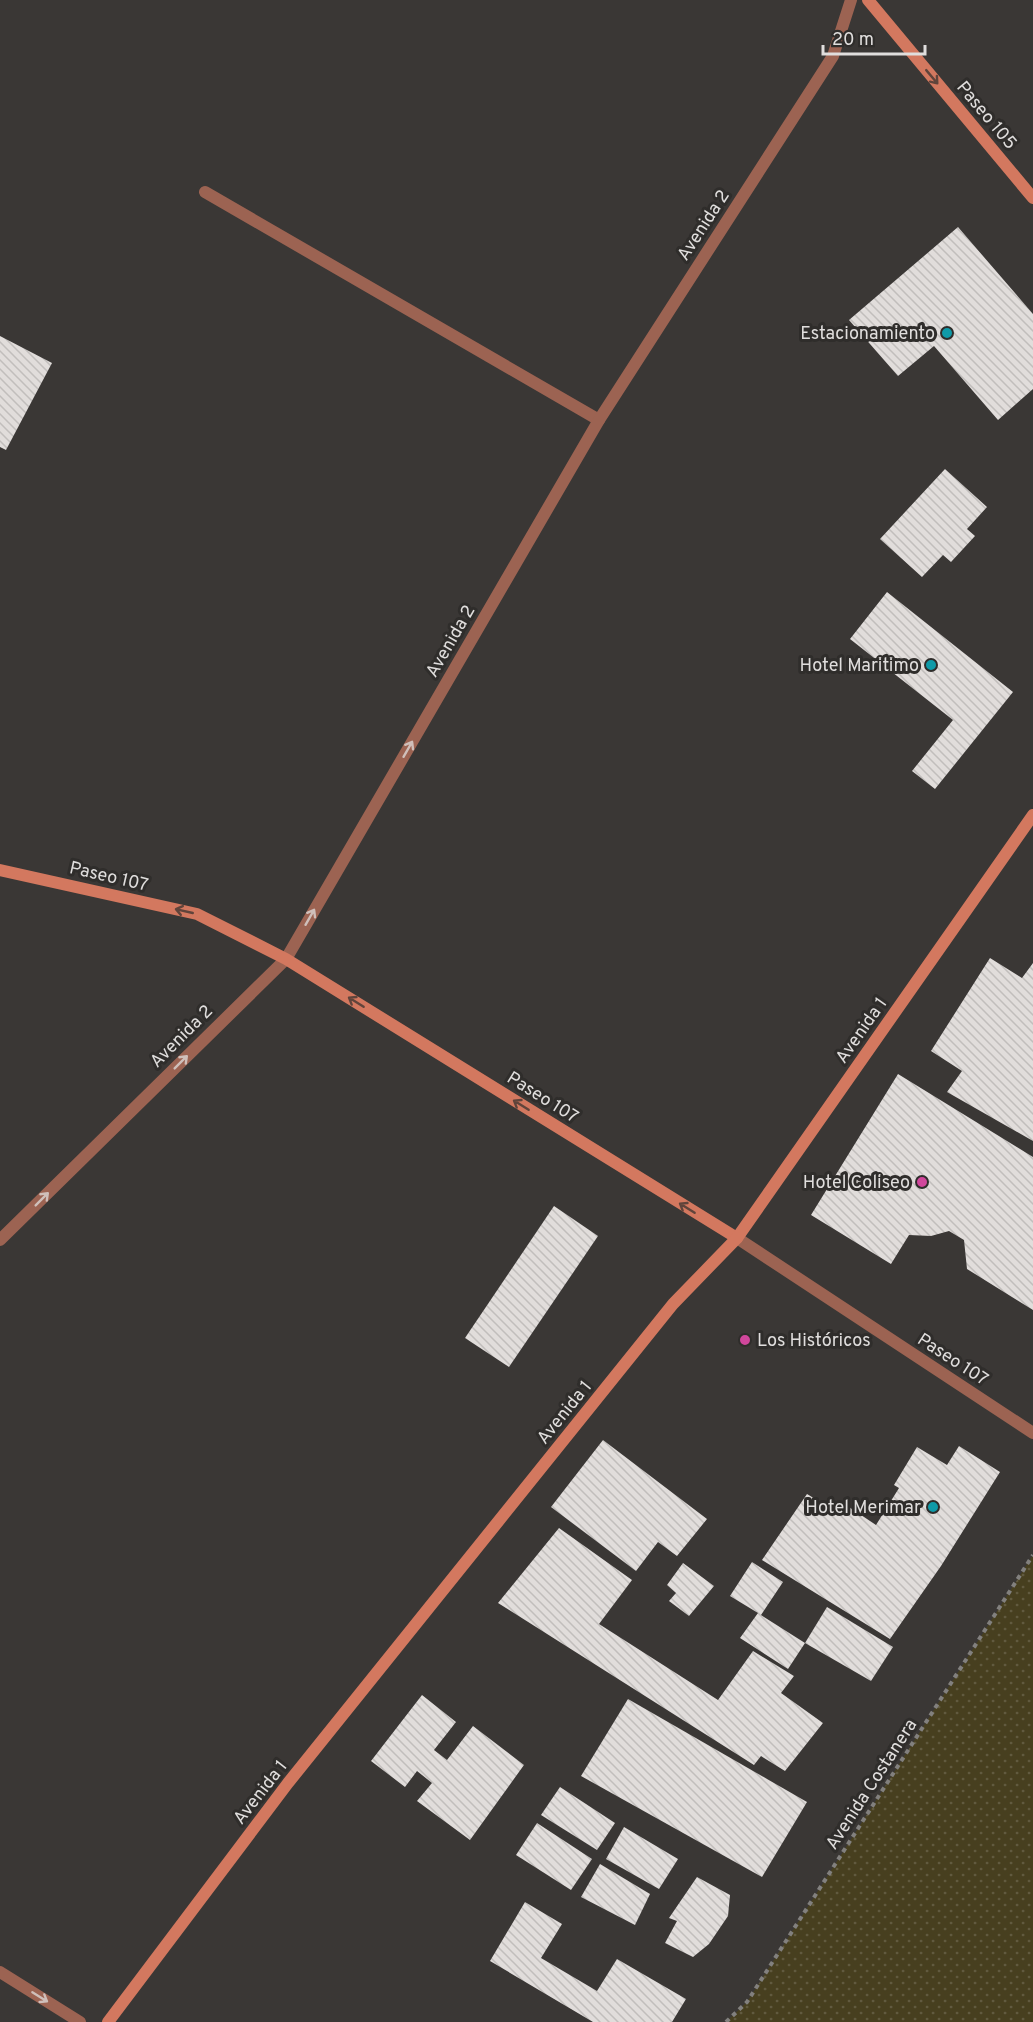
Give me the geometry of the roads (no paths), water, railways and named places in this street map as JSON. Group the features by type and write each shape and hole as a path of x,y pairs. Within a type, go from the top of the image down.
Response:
{"street":[{"name":"Avenida 2","path":"0,1240 286,959 599,420 833,56 851,0"},
{"name":"Paseo 105","path":"868,0 1033,198"},
{"path":"206,192 599,420"},
{"name":"Avenida 1","path":"108,2022 310,1756 673,1304 737,1238 1033,815"},
{"name":"Paseo 107","path":"0,870 197,914 286,959 737,1238 1033,1433"},
{"path":"0,1972 80,2022"}],"place":[{"name":"Estacionamiento","path":"947,333"},
{"name":"Hotel Maritimo","path":"931,665"},
{"name":"Hotel Coliseo","path":"922,1182"},
{"name":"Los Históricos","path":"745,1340"},
{"name":"Hotel Merimar","path":"933,1507"}]}
